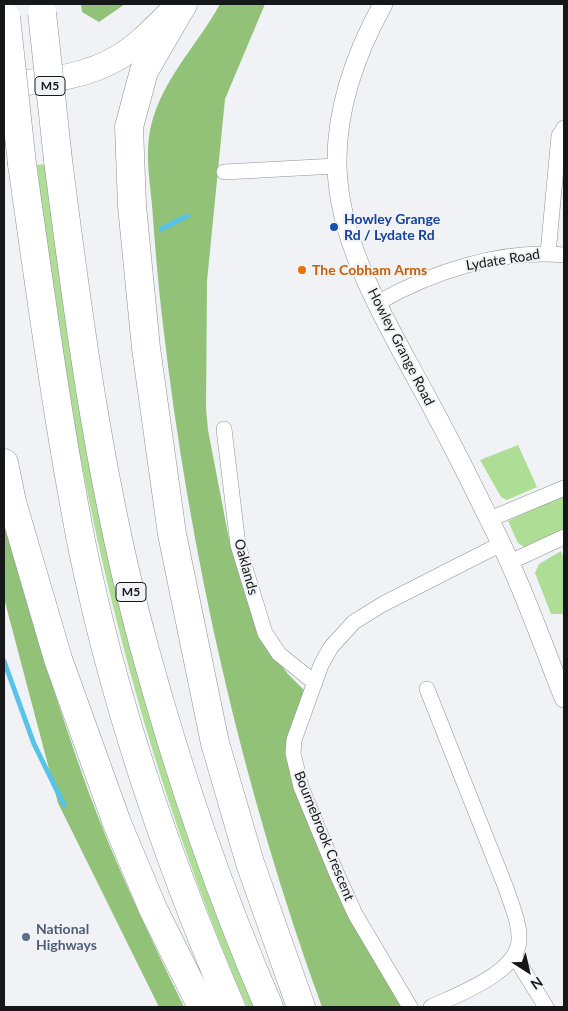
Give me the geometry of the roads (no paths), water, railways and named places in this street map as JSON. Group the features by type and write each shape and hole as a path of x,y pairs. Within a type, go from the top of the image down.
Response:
{"highway":[{"path":"4,85 85,73 104,65 140,41 179,4"},
{"path":"184,4 151,56 144,71 129,127 132,206 146,348 172,534 216,743 250,863 301,1007"},
{"path":"139,92 158,62 204,4"},
{"name":"M5","path":"42,8 58,160 82,348 117,530 144,648 177,760 240,938 269,1007"},
{"name":"M5","path":"5,10 22,164 49,354 78,523 108,655 140,764 203,943 231,1007"},
{"path":"4,463 12,502 58,659 117,823 153,909 202,1007"}],"street":[{"name":"Howley Grange Road","path":"383,4 362,44 342,104 336,166 350,240 377,303 490,519 510,562 564,698"},
{"name":"Lydate Road","path":"548,253 559,136 564,128"},
{"path":"224,172 336,166"},
{"name":"Lydate Road","path":"377,303 415,283 461,267 501,258 548,253 564,255"},
{"name":"Oaklands","path":"224,428 238,545 265,633 279,654 315,683"},
{"path":"490,519 564,488"},
{"path":"510,562 564,537"},
{"name":"Bournebrook Crescent","path":"410,1007 355,914 318,828 296,770 294,740 321,665 331,647 354,622 383,604 501,544"},
{"path":"427,689 515,915 519,940 515,957 497,972 470,990 431,1007"},
{"path":"515,957 546,1007"}],"waterway":[{"path":"161,229 187,216"},
{"path":"4,661 34,744 64,805"}],"place":[{"name":"Howley Grange Rd / Lydate Rd","path":"334,227"},
{"name":"The Cobham Arms","path":"302,270"},
{"name":"National Highways","path":"26,937"}]}
